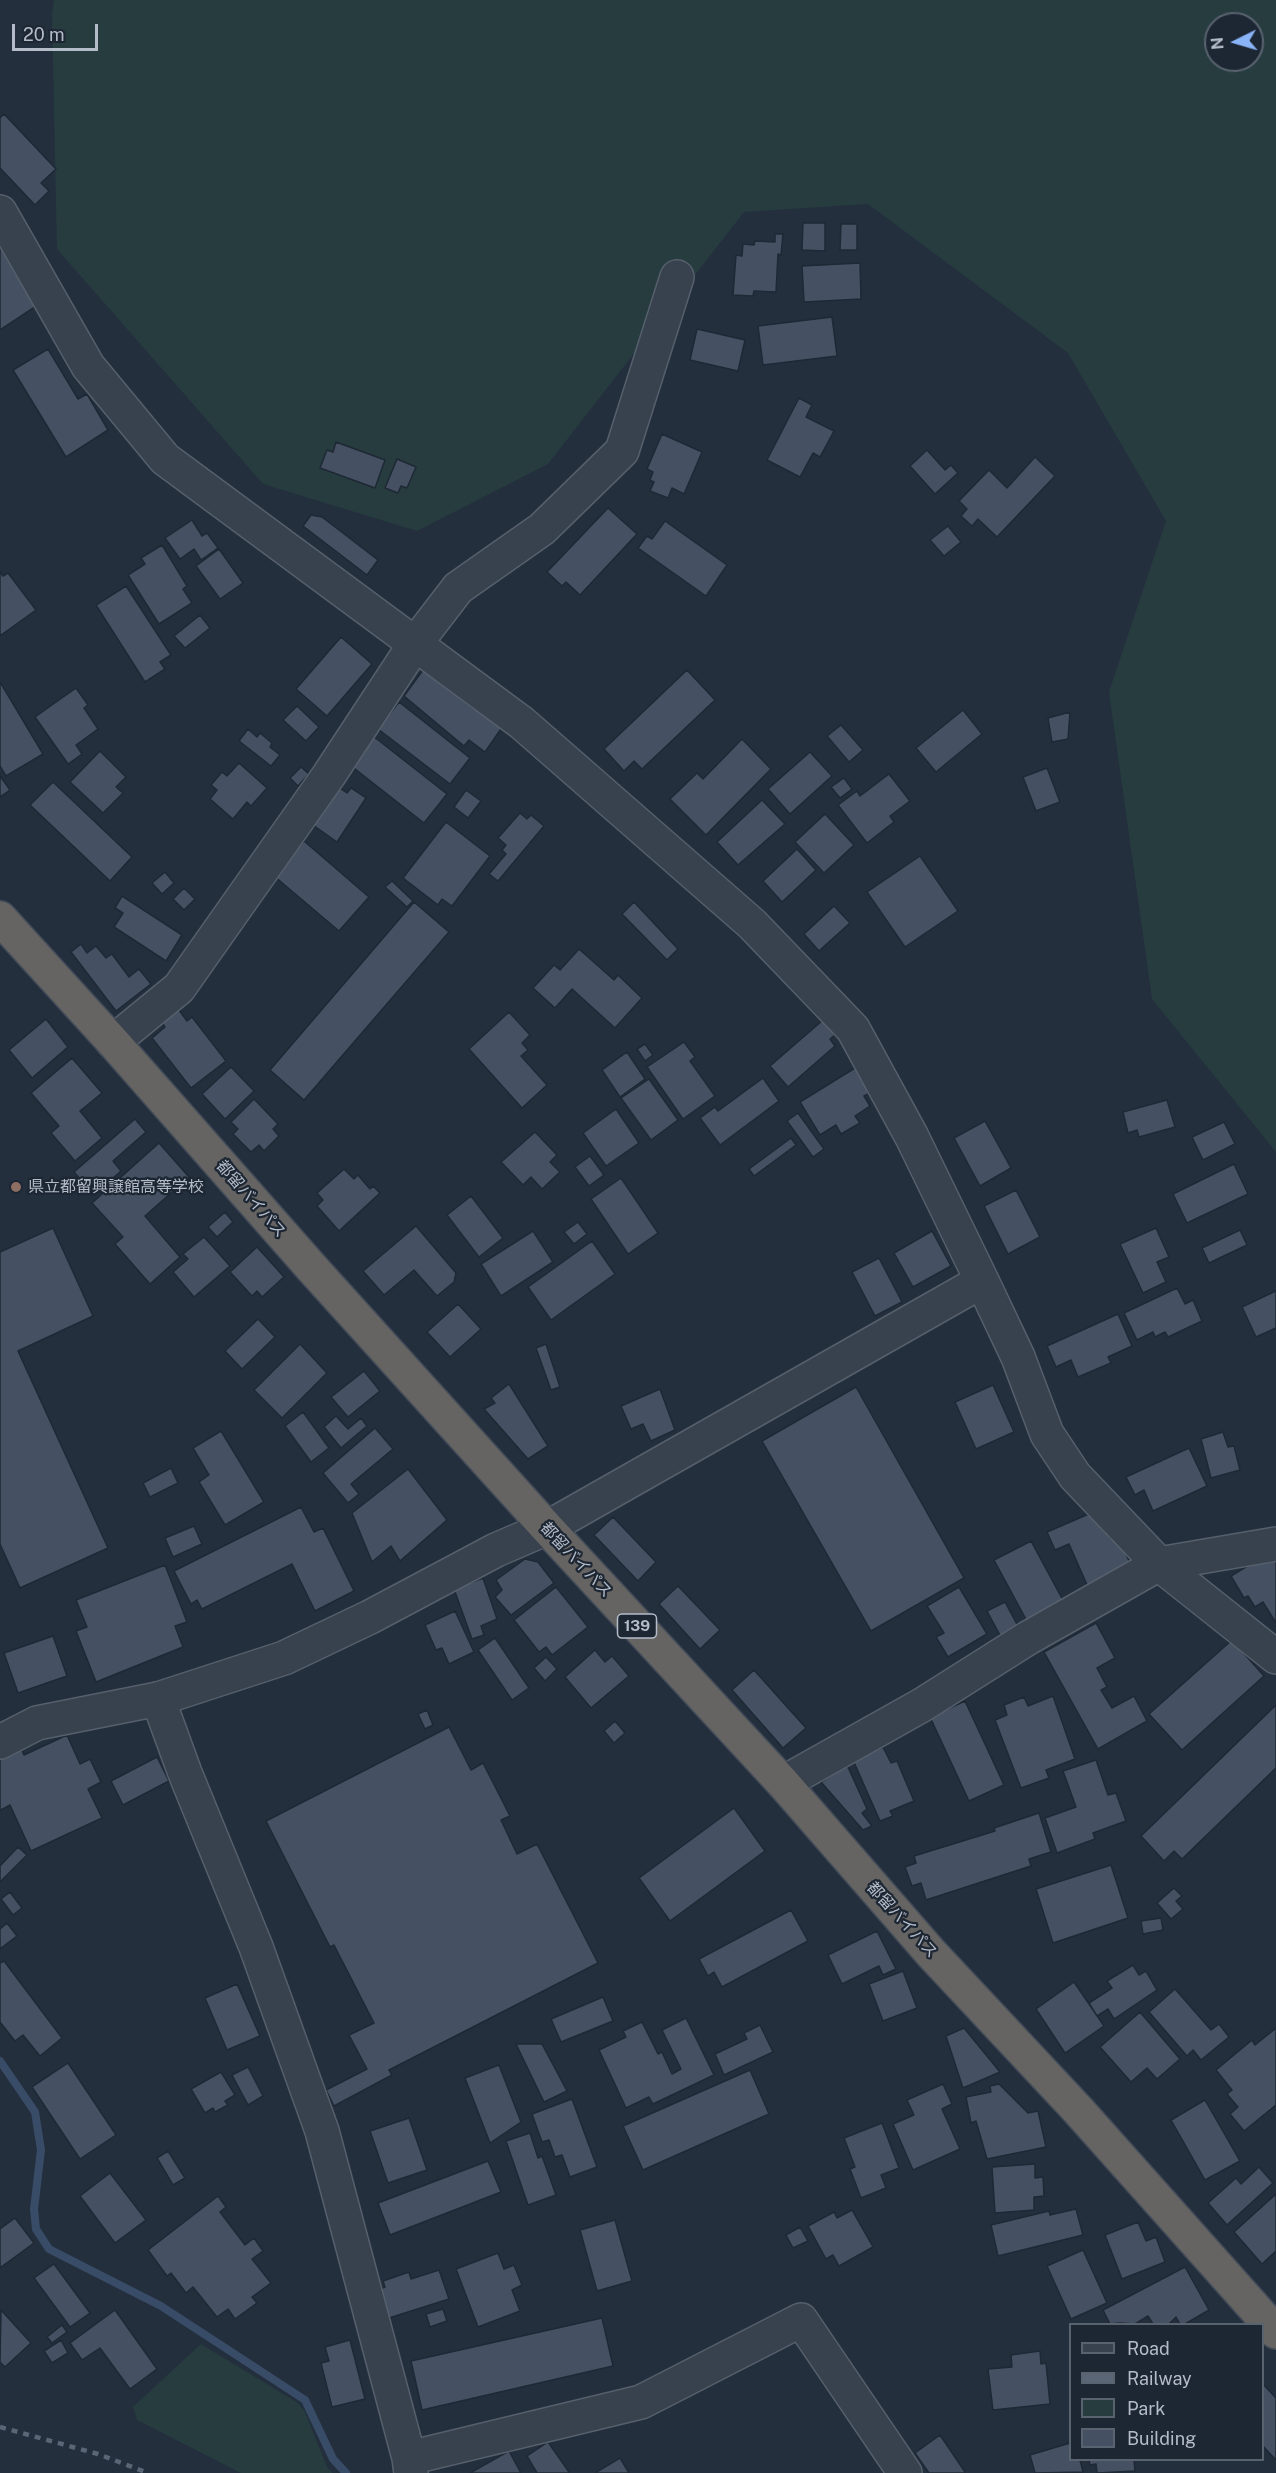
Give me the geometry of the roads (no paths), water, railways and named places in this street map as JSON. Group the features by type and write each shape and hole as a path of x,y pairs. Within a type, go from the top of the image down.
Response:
{"highway":[{"name":"都留バイパス","path":"0,918 547,1528 783,1783 931,1953 1078,2110 1276,2332"}],"street":[{"path":"0,212 88,366 165,459 522,723 752,924 853,1029 912,1137 982,1281 1018,1358 1047,1434 1075,1476 1159,1564 1276,1657"},
{"path":"113,1042 179,988 329,775 415,644 458,588 542,529 622,451 677,277"},
{"path":"0,1742 37,1723 158,1699 284,1658 370,1617 496,1550 547,1528 982,1281"},
{"path":"783,1783 922,1705 1028,1638 1159,1564 1276,1544"},
{"path":"158,1699 185,1773 256,1947 322,2131 410,2466 640,2402 801,2320 905,2473"}],"waterway":[{"path":"0,2061 35,2112 41,2150 34,2209 36,2229 49,2249 161,2306 305,2400 333,2459 346,2473"}],"railway":[{"path":"0,2427 98,2454 148,2473"}],"place":[{"name":"県立都留興譲館高等学校","path":"16,1187"}]}
